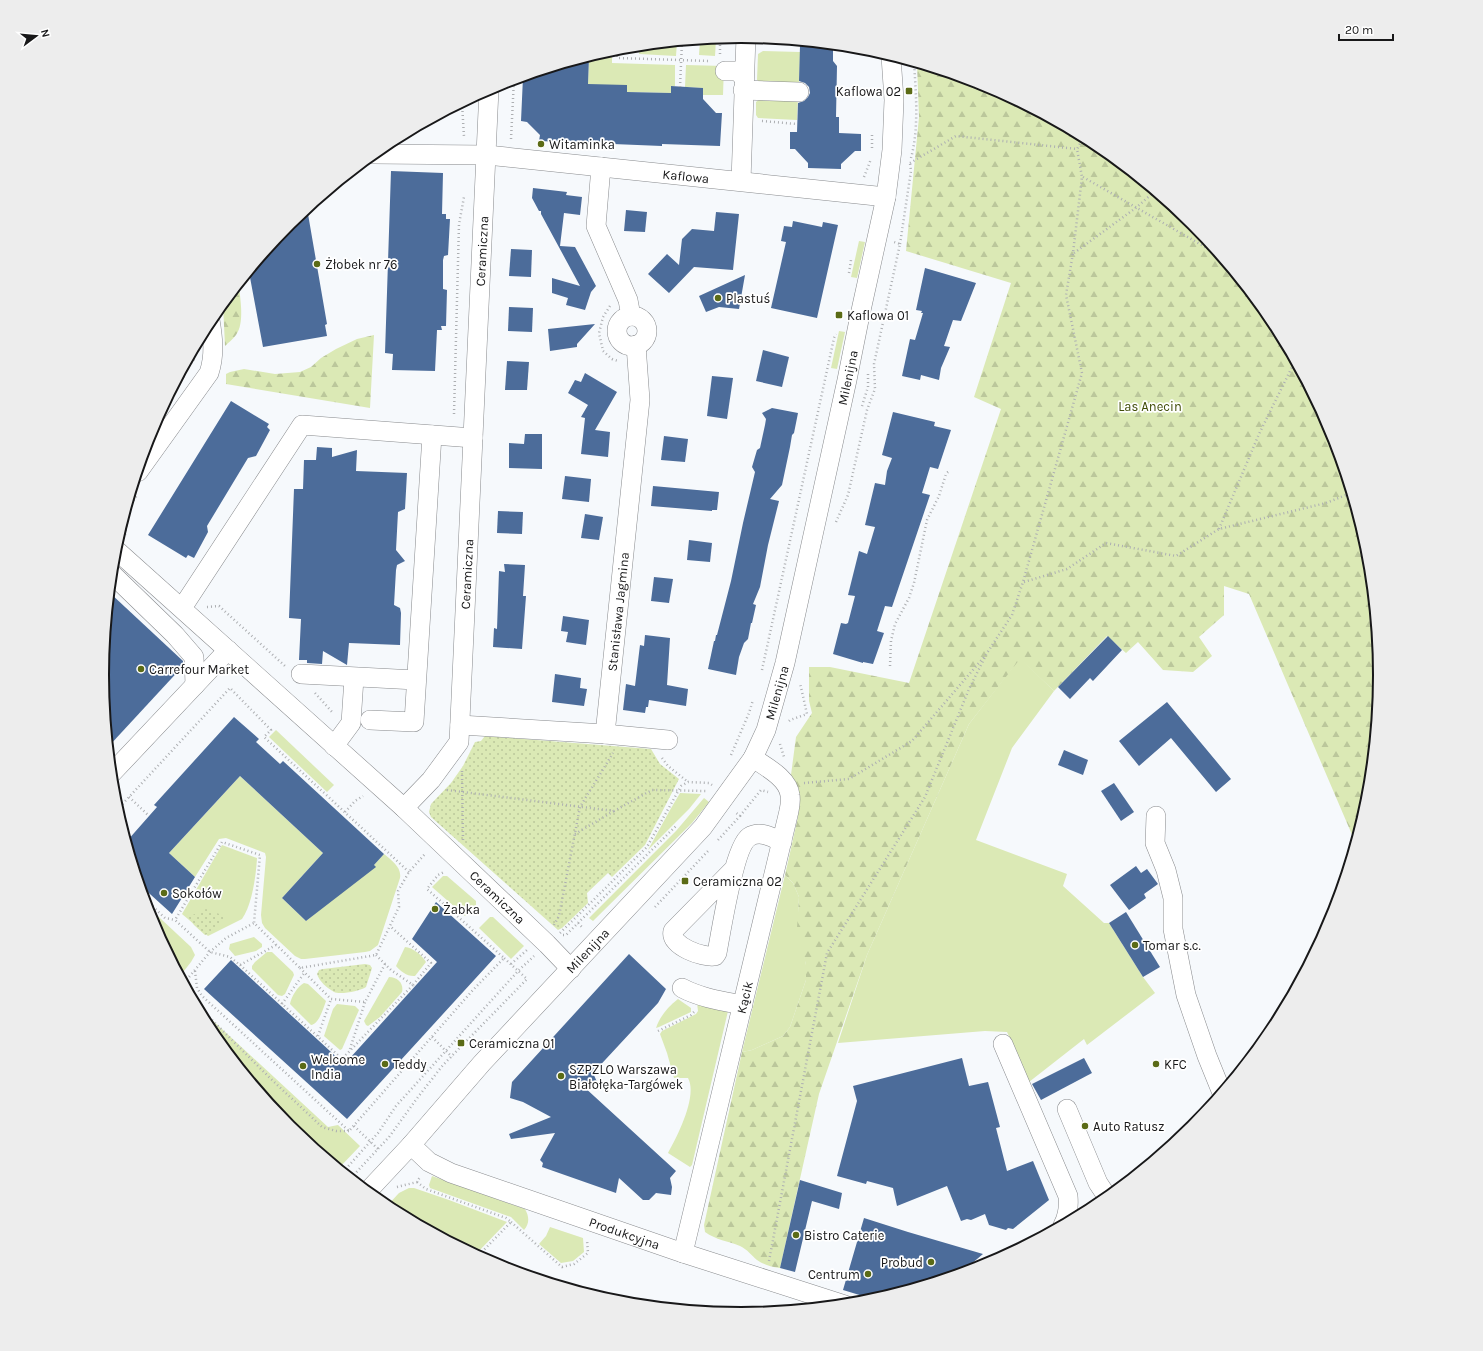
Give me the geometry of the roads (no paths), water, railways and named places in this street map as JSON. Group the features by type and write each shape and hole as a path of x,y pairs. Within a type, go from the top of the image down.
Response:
{"street":[{"path":"741,181 746,43"},
{"name":"Milenijna","path":"372,1188 482,1063 703,827 718,790 753,758 766,730 785,663 886,197 892,150 894,100 891,62"},
{"path":"719,64 738,71 744,84"},
{"path":"744,84 798,92"},
{"name":"Ceramiczna","path":"490,95 459,742 431,780 404,808 549,937 571,969"},
{"name":"Kaflowa","path":"384,154 487,155 886,197"},
{"name":"Stanisława Jagmina","path":"601,167 596,226 628,300 631,316 625,317 621,320 616,330 620,341 630,346 636,345 640,400 605,734"},
{"path":"148,458 209,373 213,355 211,331"},
{"path":"182,608 302,425 473,438"},
{"path":"370,720 414,722 432,435"},
{"path":"121,550 228,650 404,808"},
{"path":"116,578 175,635 194,657 195,685"},
{"path":"116,769 228,650"},
{"path":"301,674 354,678 416,680"},
{"path":"334,746 351,723 354,678"},
{"path":"460,725 661,739"},
{"name":"Kącik","path":"683,1252 789,812 790,795 786,784 753,758"},
{"path":"1156,816 1155,843 1166,870 1173,898 1173,928 1186,994 1207,1056 1220,1089"},
{"path":"733,870 743,845 750,837 763,834 782,842"},
{"path":"682,988 693,994 707,998 743,1005"},
{"path":"1003,1044 1065,1188 1068,1201 1067,1217"},
{"path":"1067,1109 1098,1183 1105,1193"},
{"name":"Produkcyjna","path":"411,1145 429,1162 451,1173 765,1280 833,1301"}],"place":[{"name":"Kaflowa 02","path":"909,91"},
{"name":"Witaminka","path":"541,144"},
{"name":"Żłobek nr 76","path":"317,264"},
{"name":"Plastuś","path":"718,298"},
{"name":"Kaflowa 01","path":"839,315"},
{"name":"Carrefour Market","path":"141,669"},
{"name":"Ceramiczna 02","path":"685,881"},
{"name":"Sokołów","path":"164,893"},
{"name":"Żabka","path":"435,909"},
{"name":"Tomar s.c.","path":"1135,945"},
{"name":"Ceramiczna 01","path":"461,1043"},
{"name":"Teddy","path":"385,1064"},
{"name":"KFC","path":"1156,1064"},
{"name":"Welcome India","path":"303,1066"},
{"name":"SZPZLO Warszawa Białołęka-Targówek","path":"561,1076"},
{"name":"Auto Ratusz","path":"1085,1126"},
{"name":"Bistro Caterie","path":"796,1235"},
{"name":"Probud","path":"931,1262"},
{"name":"Centrum","path":"868,1274"}],"park label":[{"name":"Las Anecin","path":"1150,406"}]}
